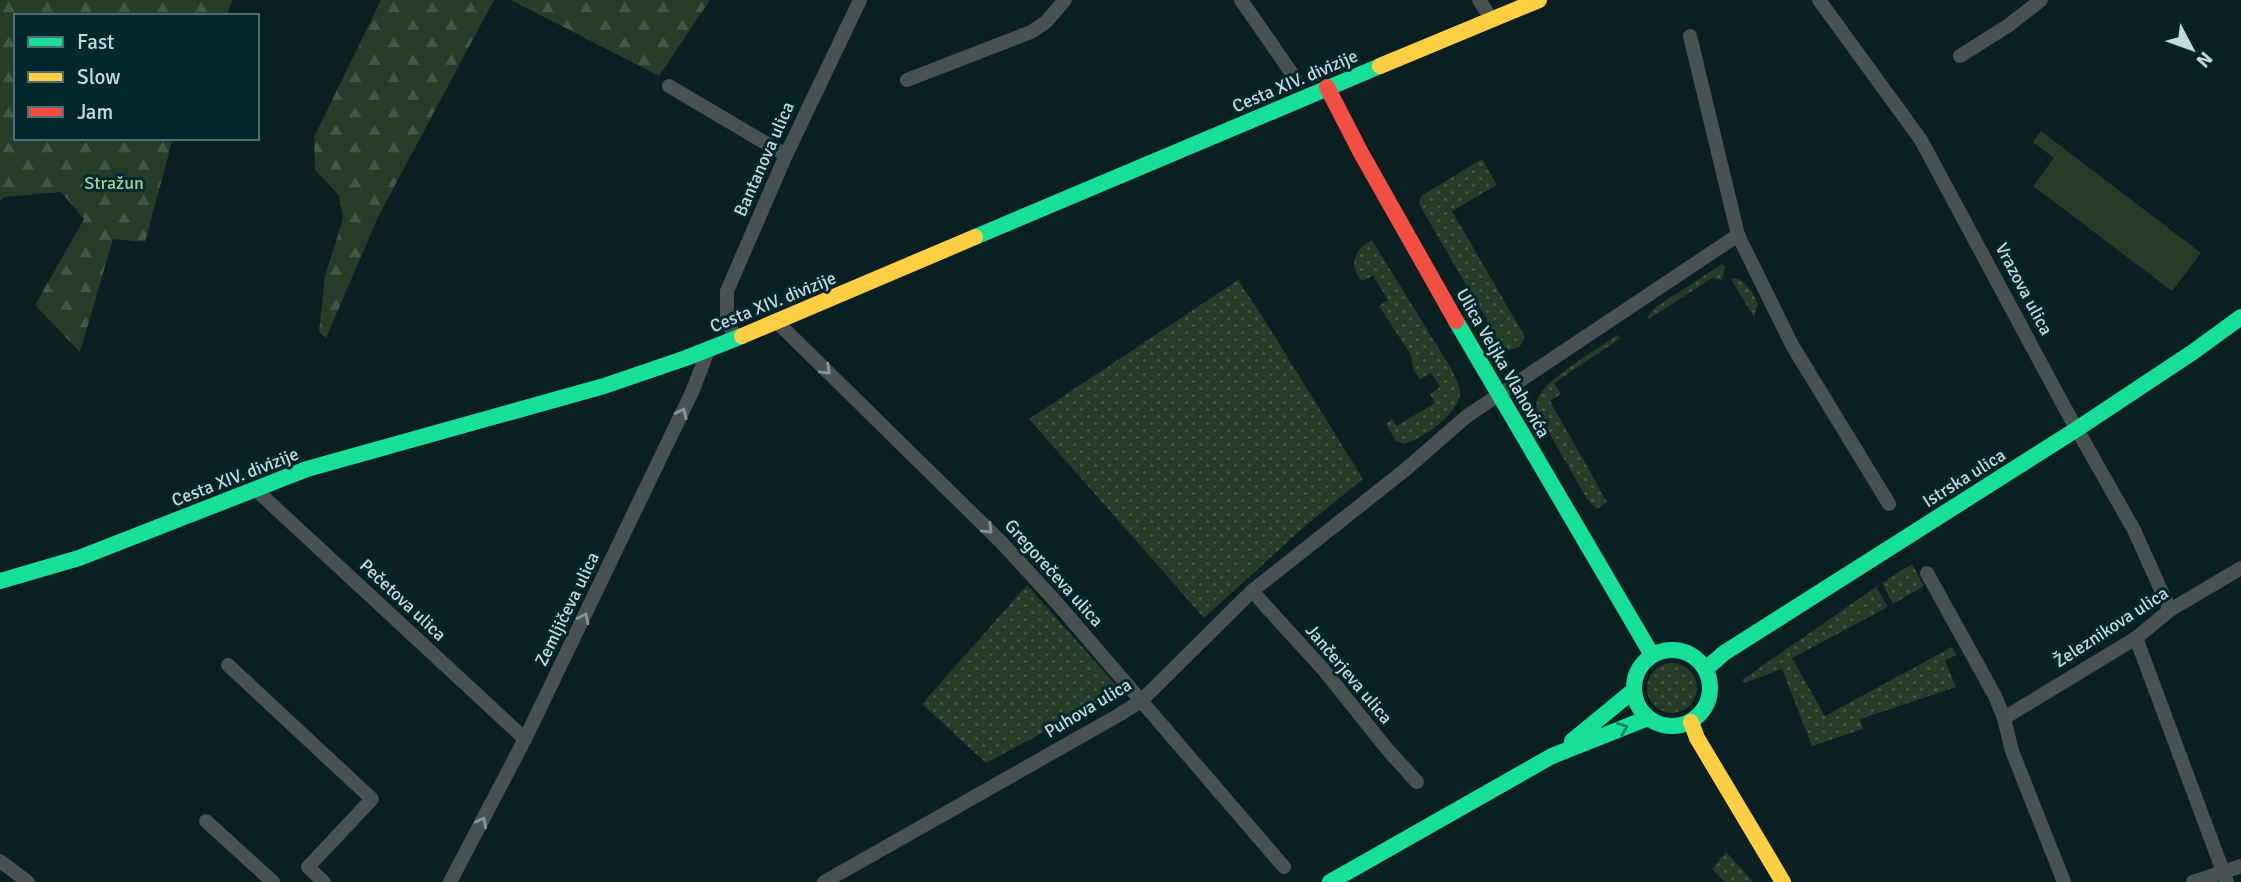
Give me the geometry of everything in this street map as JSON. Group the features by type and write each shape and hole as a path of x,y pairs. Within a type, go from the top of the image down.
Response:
{"street":[{"name":"Bantanova ulica","path":"735,339 727,318 727,291 786,155 860,0"},
{"path":"907,80 1031,32 1046,22 1065,0"},
{"path":"1241,0 1295,78"},
{"path":"1479,0 1492,20"},
{"name":"Cesta XIV. divizije","path":"0,581 79,558 307,469 604,386 735,339 1539,0"},
{"name":"Vrazova ulica","path":"1819,0 1921,140 2134,530 2170,611"},
{"path":"1960,56 2009,25 2041,0"},
{"path":"1690,36 1738,235 1792,345 1889,504"},
{"path":"669,86 786,155"},
{"name":"Ulica Veljka Vlahovića","path":"1327,88 1361,153 1652,655"},
{"path":"1500,395 1738,235"},
{"name":"Istrska ulica","path":"1706,669 1724,653 2077,429 2241,317"},
{"name":"Gregorečeva ulica","path":"777,323 1001,542 1284,867"},
{"name":"Zemljičeva ulica","path":"450,882 526,739 694,390 709,348"},
{"name":"Puhova ulica","path":"824,882 1141,701 1252,591 1405,470 1467,416 1500,395"},
{"name":"Pečetova ulica","path":"255,489 526,739"},
{"name":"Železnikova ulica","path":"2004,718 2136,638 2170,611 2241,568"},
{"path":"1927,573 1995,695 2012,751 2064,882"},
{"name":"Jančerjeva ulica","path":"1252,591 1323,669 1417,782"},
{"path":"2136,638 2225,877"},
{"path":"1664,650 1688,653 1698,659 1706,669 1711,692 1700,715 1691,722 1669,727 1658,724 1640,710 1634,690 1638,670 1652,655 1664,650"},
{"path":"228,665 372,799 308,867 324,882"},
{"path":"1330,882 1552,756 1634,690"},
{"path":"1552,756 1648,718"},
{"path":"1691,722 1697,738 1783,882"},
{"path":"206,821 273,882"},
{"path":"0,861 28,882"},
{"path":"2193,882 2225,877 2241,866"}],"green space":[{"name":"Stražun","path":"0,0 232,0 228,14 14,14 14,140 172,140 145,242 113,239 80,352 35,305 84,219 61,192 5,197 0,201"},
{"path":"381,0 494,0 378,217 326,338 319,332 325,276 343,219 339,195 315,170 314,137"},
{"path":"511,0 710,0 659,76"},
{"path":"2041,131 2201,253 2172,291 2033,186 2054,158 2033,142"},
{"path":"1482,159 1497,185 1452,211 1525,337 1519,347 1511,350 1497,338 1419,204 1421,196"},
{"path":"1372,240 1452,370 1460,389 1459,399 1448,416 1430,431 1404,444 1396,441 1386,424 1392,419 1397,426 1435,403 1430,394 1440,387 1431,373 1420,380 1413,368 1411,355 1379,306 1388,300 1373,276 1362,281 1355,270 1357,253"},
{"path":"1722,264 1725,266 1722,280 1712,278 1649,319 1653,309"},
{"path":"1732,278 1742,281 1754,295 1758,304 1754,317 1732,281"},
{"path":"1238,280 1363,479 1305,526 1204,618 1029,419"},
{"path":"1617,335 1621,338 1554,383 1561,394 1550,401 1607,502 1597,509 1587,499 1537,412 1536,404 1539,396 1552,381"},
{"path":"1912,564 1924,586 1893,604 1882,583"},
{"path":"1027,585 1121,691 986,763 922,704"},
{"path":"1876,587 1888,607 1792,658 1825,716 1952,647 1956,655 1945,661 1956,687 1860,719 1863,729 1812,746 1782,669 1744,683 1742,680"},
{"path":"1672,663 1690,670 1697,688 1690,706 1672,713 1654,706 1647,688 1654,670"},
{"path":"1726,852 1752,882 1725,882 1712,869"}],"traffic: fast":[{"path":"975,237 1380,66"},
{"path":"1706,669 1724,653 2077,429 2241,317"},
{"path":"1456,321 1652,655"},
{"path":"0,581 79,558 307,469 604,386 742,336"},
{"path":"1680,650 1693,656 1704,667 1710,680 1710,688 1708,703 1693,720 1680,726 1664,726 1651,720 1636,703 1634,680 1640,667 1657,652 1680,650"},
{"path":"1572,741 1634,690"},
{"path":"1330,882 1552,756 1648,718"}],"traffic: slow":[{"path":"1380,66 1539,0"},
{"path":"742,336 975,237"},
{"path":"1691,722 1697,738 1783,882"}],"traffic: jam":[{"path":"1327,87 1456,321"}]}
